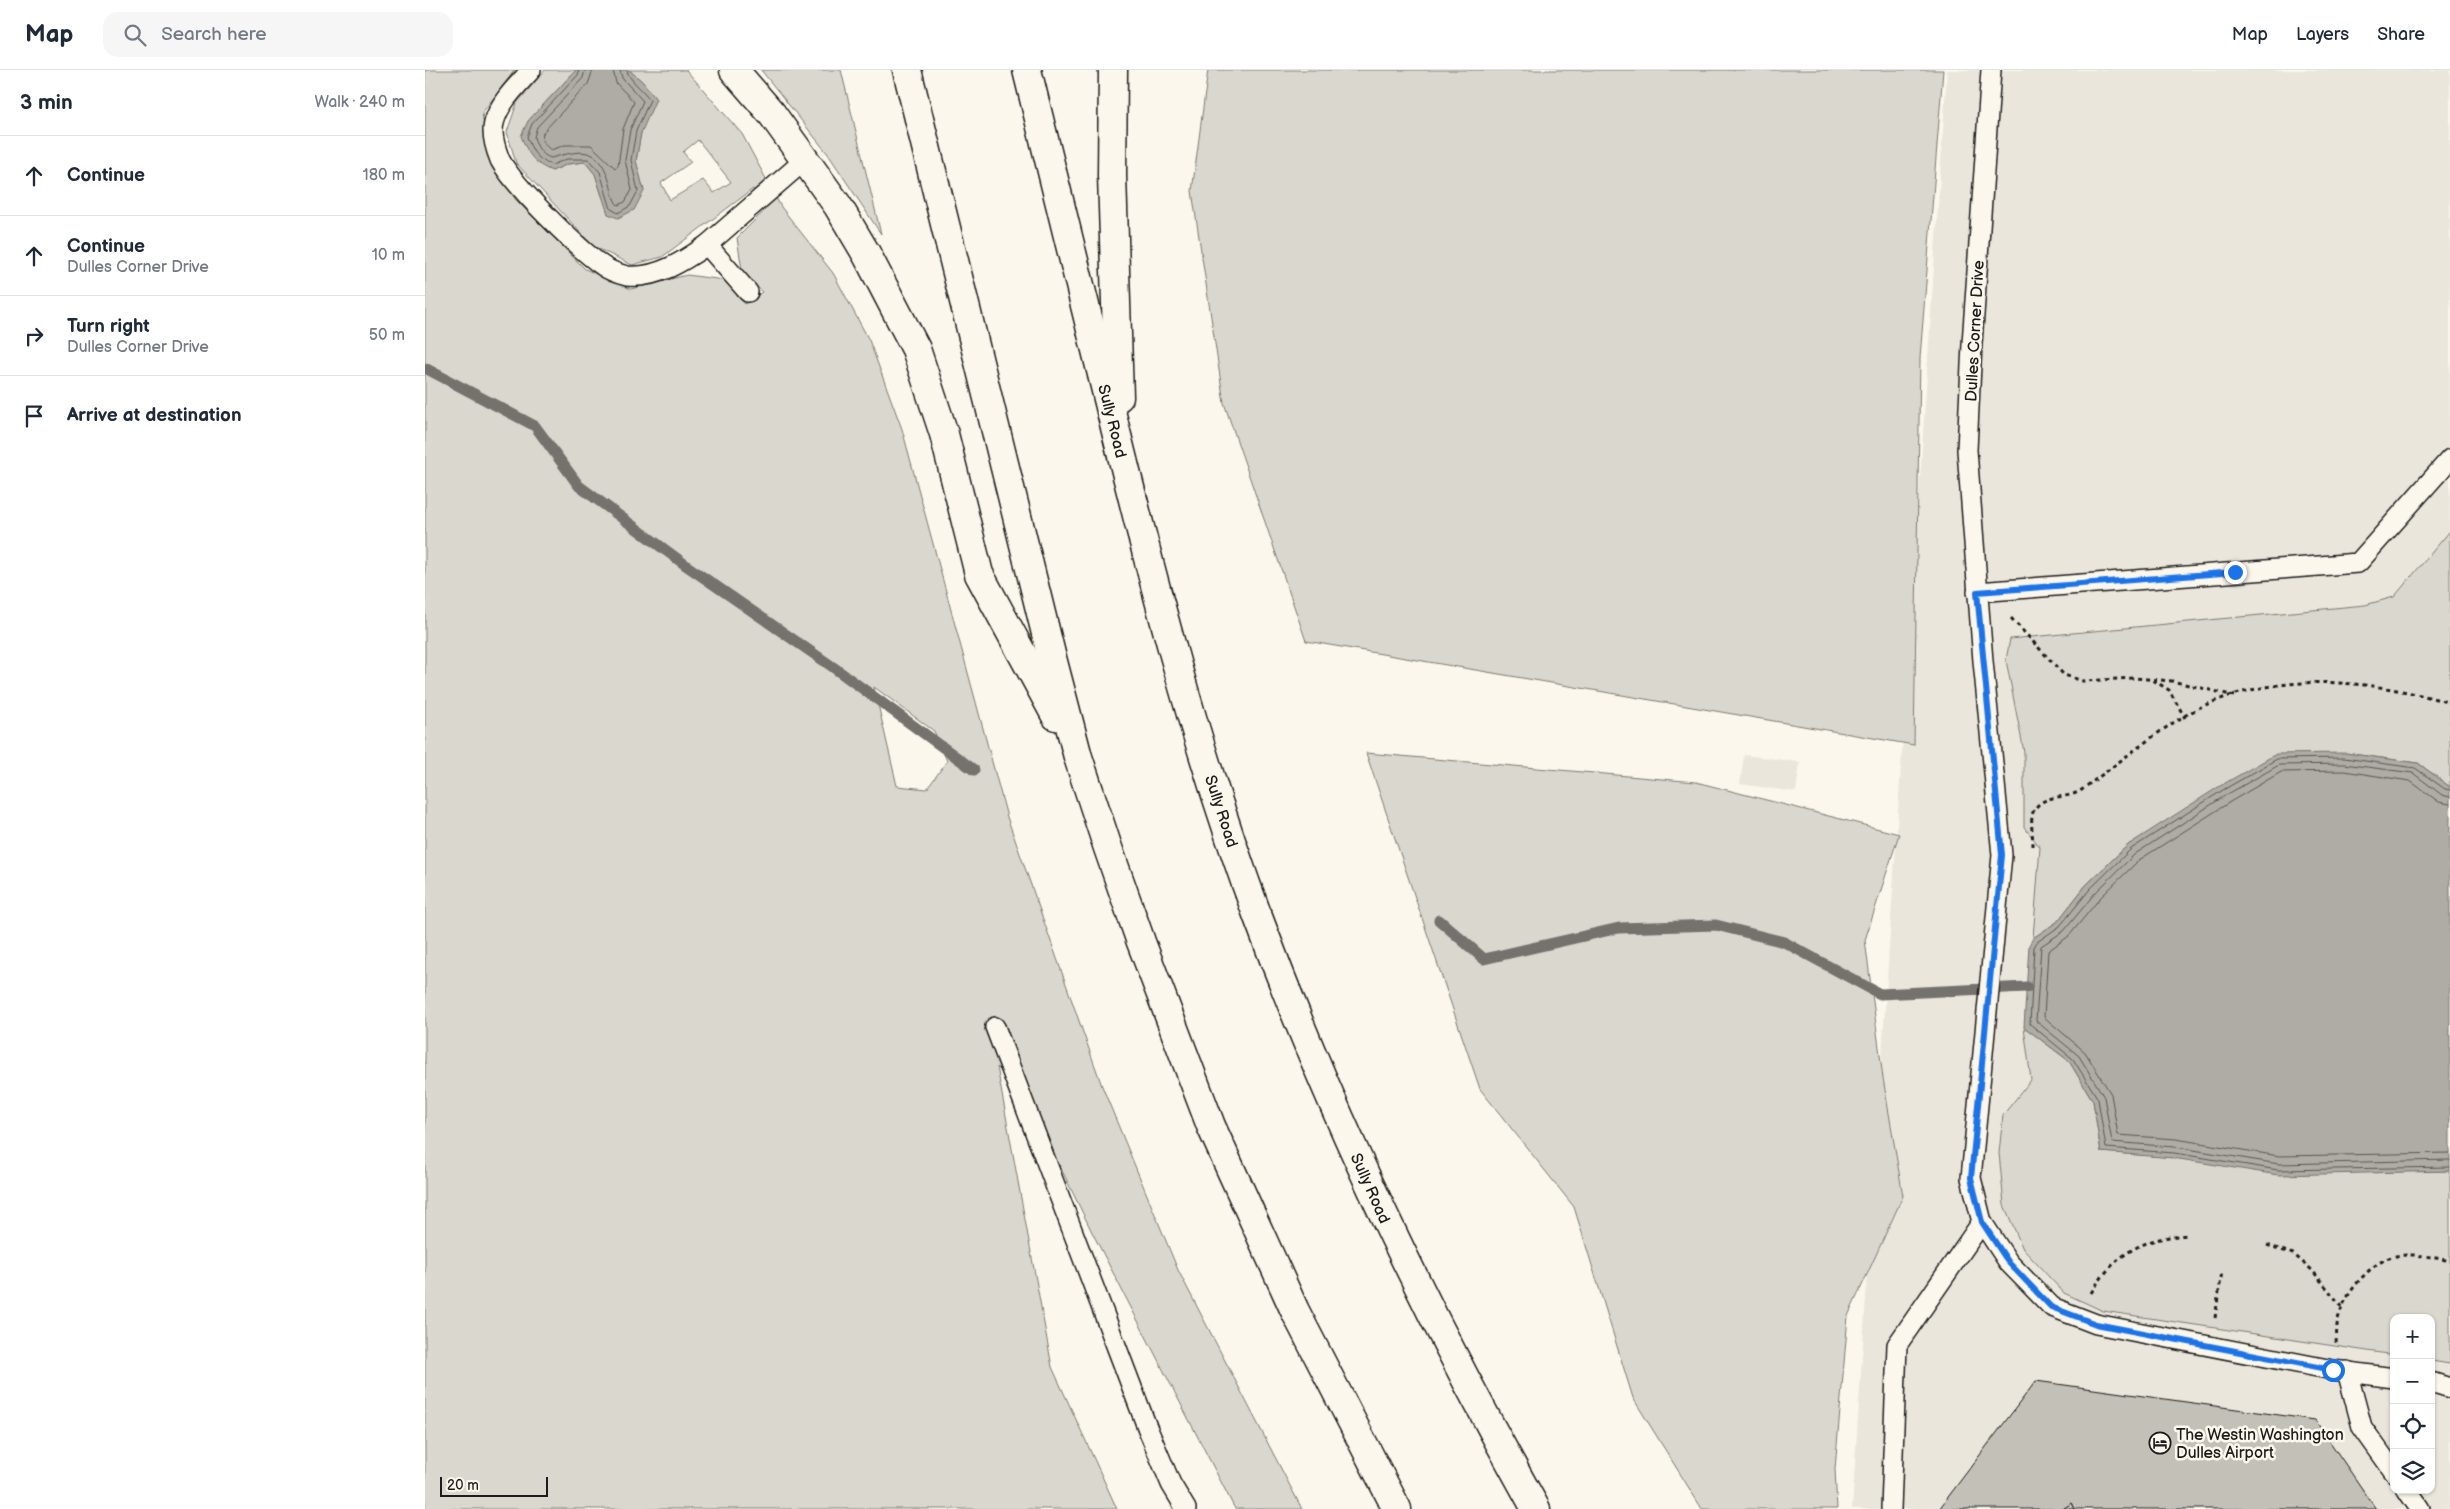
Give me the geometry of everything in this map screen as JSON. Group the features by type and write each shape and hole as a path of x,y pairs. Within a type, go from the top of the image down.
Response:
{"highway":[{"path":"734,70 772,114 838,206 867,256 916,349 944,434 979,574 1078,757"},
{"path":"907,70 1025,552 1078,757 1137,933 1211,1126 1295,1311 1397,1509"},
{"name":"Sully Road","path":"1027,70 1158,599 1195,725 1251,897 1293,1008 1362,1170 1411,1276 1455,1362 1536,1509"},
{"path":"1113,70 1112,174 1121,451"}],"lane":[{"path":"531,70 504,102 494,123 494,136 501,160 538,205 591,257 613,272 626,276 650,274 676,265 707,245 806,159"},
{"name":"Dulles Corner Drive","path":"1991,70 1972,344 1967,450 1977,592 2002,855 1971,1178 1982,1222 2009,1263 2051,1307 2096,1324 2340,1371 2390,1377"},
{"path":"707,245 748,292"},
{"path":"1977,592 2358,563 2450,459"},
{"path":"995,1027 1147,1427 1171,1484 1186,1509"},
{"path":"1891,1509 1897,1345 1982,1222"},
{"path":"2340,1371 2362,1427 2390,1466"},
{"path":"2435,1383 2450,1388"},
{"path":"2410,1494 2420,1509"}],"path":[{"path":"1977,592 2016,623 2064,675 2083,681 2135,678 2153,680 2212,688 2236,696"},
{"path":"2153,680 2169,690 2185,718"},
{"path":"2033,846 2033,813 2039,805 2054,796 2076,793 2201,707 2260,689 2322,681 2366,684 2450,703"},
{"path":"2077,1316 2096,1286 2117,1259 2135,1247 2165,1236 2188,1235"},
{"path":"2267,1245 2293,1254 2312,1270 2343,1308"},
{"path":"2340,1371 2339,1316 2352,1291 2371,1268 2394,1256 2421,1255 2450,1260"}],"shaded area":[{"path":"425,70 515,70 482,113 489,159 516,200 585,269 631,289 687,275 724,280 745,304 762,292 742,270 737,238 767,208 753,189 662,257 632,265 593,246 516,163 507,132 517,103 545,70 576,70 528,121 552,171 568,164 585,162 595,174 602,196 644,191 636,161 641,133 643,82 629,70 686,70 742,134 781,207 833,273 869,340 902,429 1007,817 1102,1086 1178,1270 1302,1509 1235,1509 1092,1232 1027,1099 997,1067 1052,1367 1117,1509 425,1509","holes":["698,140 731,182 714,193 703,180 670,200 661,183 691,162 683,152","874,687 934,731 947,761 927,789 897,786"]},
{"path":"761,70 841,70 881,234 828,154"},
{"path":"1208,70 1943,70 1920,358 1914,745 1306,641 1224,403 1192,191"},
{"path":"1947,70 2450,70 2450,1050 2270,980 2434,1314 2390,1314 2390,1494 2435,1494 2435,1316 2450,1346 2450,1509 1852,1509"},
{"path":"2450,531 2450,787 2418,763 2345,753 2166,822 2128,845 2086,885 2057,922 2033,938 2040,847 2024,827 2024,752 2006,660 2010,639 2365,605 2394,597"},
{"path":"1366,753 1696,782 1899,834 1865,940 1883,1078 1903,1196 1848,1316 1835,1469 1837,1509 1702,1509 1633,1398 1574,1207 1480,1089"},
{"path":"1744,755 1800,762 1796,792 1740,784"},
{"path":"2024,1027 2069,1061 2093,1101 2101,1152 2375,1172 2450,1171 2450,1364 2435,1362 2435,1314 2390,1314 2390,1354 2103,1311 2064,1293 2023,1249 2004,1205 1999,1153 2003,1115 2031,1080"}],"water":[{"path":"576,70 629,70 643,82 656,99 641,133 636,161 644,191 634,210 618,218 608,214 595,174 585,162 568,164 552,171 532,158 521,136 528,121"},
{"path":"2345,753 2418,763 2450,787 2450,1171 2278,1175 2173,1158 2101,1152 2093,1101 2069,1061 2024,1027 2029,945 2033,938 2057,922 2086,885 2128,845 2220,786 2276,754"}],"building":[{"name":"The Westin Washington Dulles Airport","path":"2036,1381 2315,1420 2376,1509 2075,1509 2072,1503 2063,1509 1939,1509"},
{"path":"2072,1503 2075,1509 2063,1509"}],"waterway":[{"path":"425,368 535,426 579,486 687,566 833,667 974,770"},
{"path":"1439,920 1484,959 1619,928 1716,925 1784,942 1880,994 2027,987"}],"place":[{"name":"The Westin Washington Dulles Airport","path":"2160,1443"}],"route":[{"path":"2235,572 1977,592 2002,855 1971,1178 1982,1222 2009,1263 2051,1307 2096,1324 2333,1370"}]}
